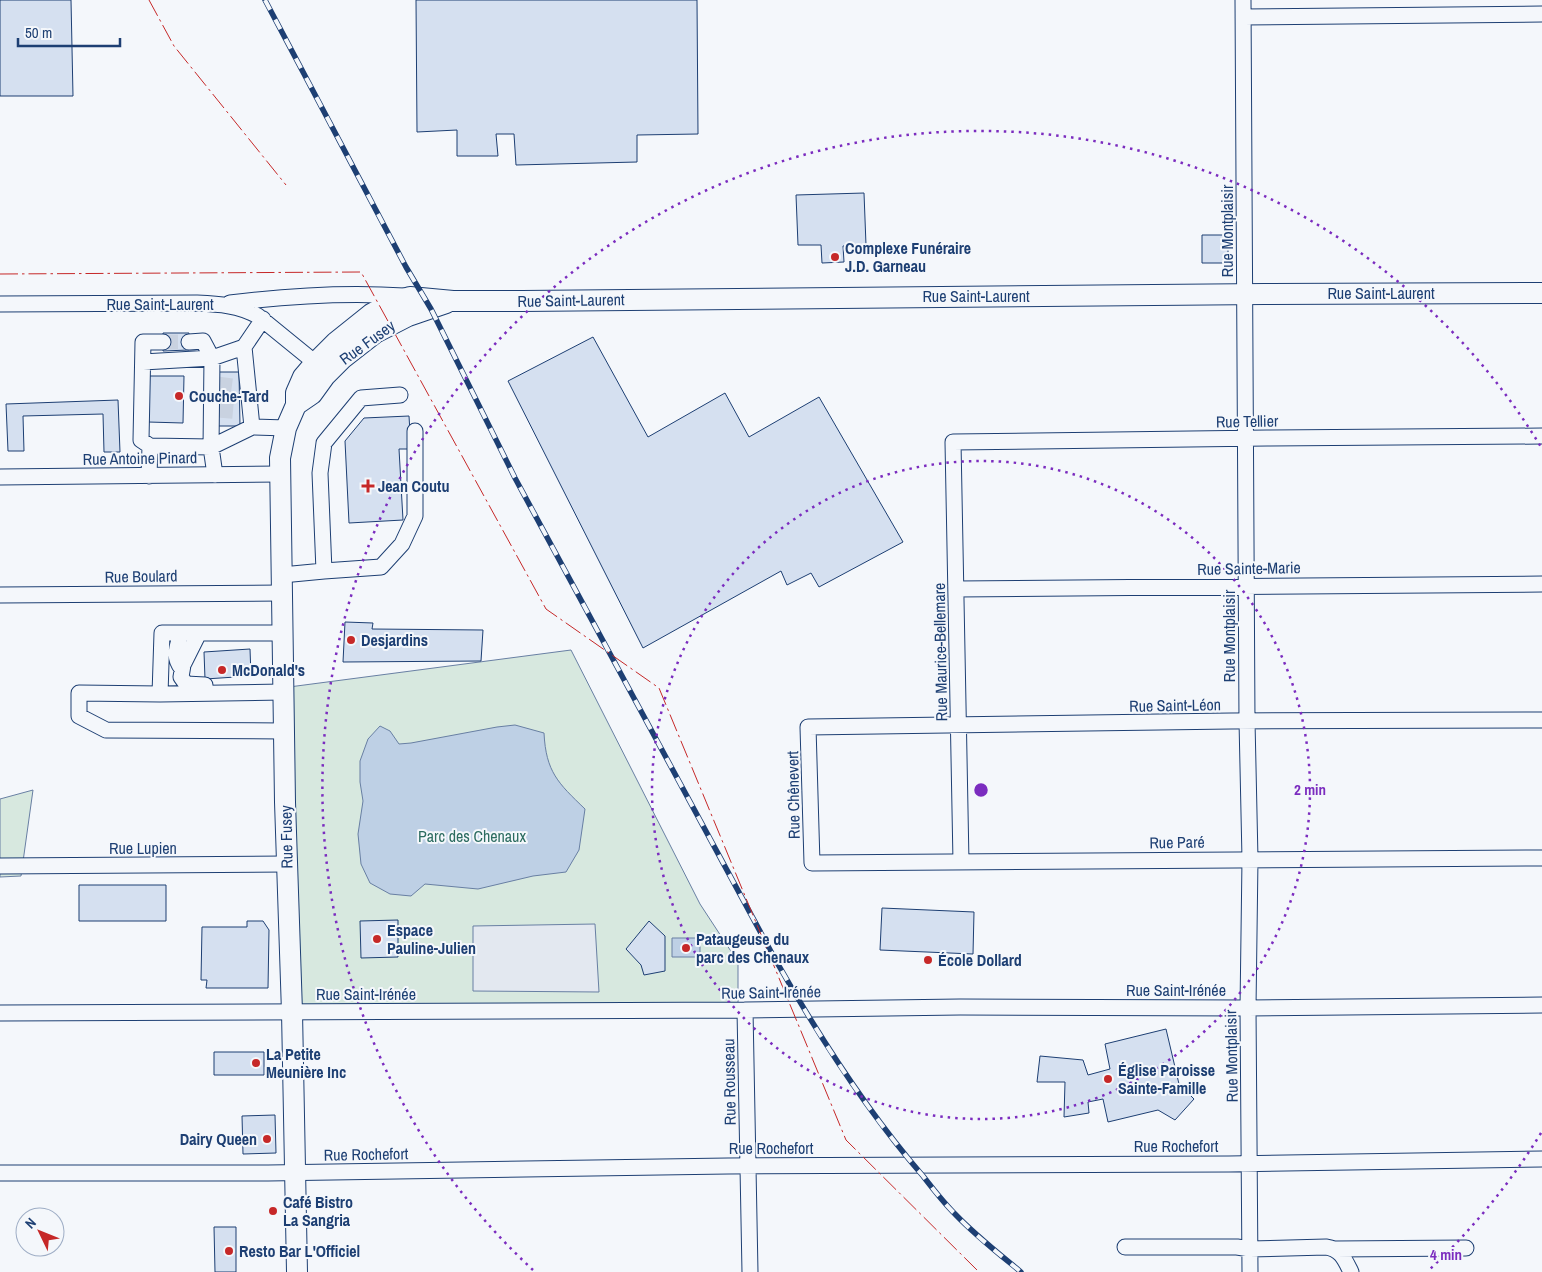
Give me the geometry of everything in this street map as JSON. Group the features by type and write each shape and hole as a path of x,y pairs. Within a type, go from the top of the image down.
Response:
{"main road":[{"name":"Rue Saint-Laurent","path":"410,297 453,301 1542,293"},
{"name":"Rue Fusey","path":"297,1272 292,1012 286,864 281,451 286,428 296,405 312,394 322,368 336,342 371,314 391,303 410,297"},
{"name":"Rue Fusey","path":"322,368 349,353 388,325 408,316 453,301"}],"street":[{"name":"Rue Montplaisir","path":"1243,0 1247,722 1250,859 1248,1008 1250,1272"},
{"path":"1243,17 1542,14"},
{"path":"218,304 270,298 371,294 410,297"},
{"name":"Rue Saint-Laurent","path":"0,304 218,304 247,311 262,319 322,368"},
{"path":"247,418 244,387 244,347 262,319"},
{"path":"189,342 203,341 212,358 215,410 211,447 214,475"},
{"path":"163,342 143,342 141,440 150,446 211,447 247,418"},
{"path":"143,362 212,358 244,347"},
{"path":"324,571 320,473 324,444 361,398 400,395"},
{"path":"247,418 286,428"},
{"name":"Rue Boulard","path":"0,595 282,584 324,571 381,567 402,544 415,516 415,431"},
{"name":"Rue Tellier","path":"953,442 1542,436"},
{"name":"Rue Maurice-Bellemare","path":"953,442 961,862"},
{"path":"149,476 150,446"},
{"name":"Rue Antoine Pinard","path":"0,477 280,474"},
{"name":"Rue Sainte-Marie","path":"956,589 1542,584"},
{"path":"160,694 162,633 283,633"},
{"path":"182,633 176,656 176,661 182,669"},
{"path":"199,633 182,669 181,677 186,684 238,686 246,693"},
{"path":"283,692 79,693 79,716 106,730 284,731"},
{"name":"Rue Saint-Léon","path":"808,727 1542,720"},
{"name":"Rue Chênevert","path":"808,727 812,862"},
{"name":"Rue Paré","path":"812,862 1542,858"},
{"name":"Rue Lupien","path":"0,866 286,864"},
{"name":"Rue Saint-Irénée","path":"0,1013 745,1010 960,1007 1248,1008 1542,1004"},
{"name":"Rue Rousseau","path":"745,1010 750,1272"},
{"name":"Rue Rochefort","path":"0,1173 296,1172 1542,1159"},
{"path":"1125,1247 1237,1247 1250,1249 1326,1247 1335,1249 1466,1248"},
{"path":"1335,1249 1352,1272"}],"green space":[{"name":"Parc des Chenaux","path":"571,650 700,904 738,962 738,1006 301,1009 289,687"},
{"path":"33,790 21,876 0,877 0,799"}],"shaded area":[{"path":"595,924 599,992 473,991 473,926"}],"water":[{"path":"515,725 544,733 547,758 555,776 567,792 585,809 579,850 566,872 533,876 478,889 425,884 411,896 390,894 370,883 361,864 358,834 363,801 360,782 360,761 368,739 380,726 390,731 399,744"},
{"name":"Pataugeuse du parc des Chenaux","path":"672,938 700,938 700,957 672,957"}],"building":[{"path":"0,0 71,0 73,96 0,96"},
{"path":"416,0 697,0 698,134 637,135 637,162 516,165 514,134 496,134 498,156 457,156 457,130 417,132"},
{"path":"864,193 866,245 843,246 844,262 822,263 821,245 798,245 796,195"},
{"path":"1202,235 1228,235 1228,263 1202,263"},
{"path":"163,333 189,333 189,350 163,351"},
{"path":"593,337 648,437 725,393 749,437 819,397 903,542 819,587 811,573 787,585 781,571 643,648 508,381"},
{"path":"217,372 239,372 240,426 218,426"},
{"path":"149,376 184,376 183,423 148,422"},
{"path":"118,400 120,452 104,452 103,414 23,416 24,451 8,451 6,404"},
{"path":"409,416 411,449 399,449 403,520 349,523 345,441 364,418"},
{"path":"345,622 373,623 372,629 483,630 481,661 343,662"},
{"path":"250,649 251,676 205,679 204,652"},
{"path":"79,885 166,885 166,921 79,921"},
{"path":"882,908 974,912 973,954 880,950"},
{"path":"398,920 398,957 361,958 360,921"},
{"path":"247,921 263,921 269,930 268,988 206,988 207,980 201,980 202,927 247,927"},
{"path":"649,921 665,936 665,971 644,975 641,965 626,949"},
{"name":"Église Paroisse Sainte-Famille","path":"1166,1029 1179,1084 1194,1099 1175,1120 1158,1110 1108,1122 1103,1099 1088,1102 1089,1113 1064,1117 1065,1082 1037,1082 1040,1056 1083,1060 1088,1075 1110,1069 1105,1044"},
{"path":"214,1052 264,1052 264,1075 214,1075"},
{"path":"275,1115 276,1153 243,1154 242,1116"},
{"path":"214,1227 236,1227 236,1272 215,1272"}],"tunnel":[{"path":"163,342 189,342"},
{"path":"217,384 239,387"},
{"path":"218,410 240,412"}],"railway":[{"path":"265,0 406,267 431,309 515,478 791,987 862,1098 902,1151 955,1214 1021,1272"}],"power":[{"path":"149,0 174,46 286,185"},
{"path":"0,274 361,272 546,609 659,688 846,1140 979,1272"}],"place":[{"name":"Complexe Funéraire J.D. Garneau","path":"835,257"},
{"name":"Couche-Tard","path":"179,396"},
{"name":"Jean Coutu","path":"368,486"},
{"name":"Desjardins","path":"351,640"},
{"name":"McDonald's","path":"222,670"},
{"name":"Espace Pauline-Julien","path":"377,939"},
{"name":"Pataugeuse du parc des Chenaux","path":"686,948"},
{"name":"École Dollard","path":"928,960"},
{"name":"La Petite Meunière Inc","path":"256,1063"},
{"name":"Église Paroisse Sainte-Famille","path":"1108,1079"},
{"name":"Dairy Queen","path":"267,1139"},
{"name":"Café Bistro La Sangria","path":"273,1211"},
{"name":"Resto Bar L'Officiel","path":"229,1251"}]}
